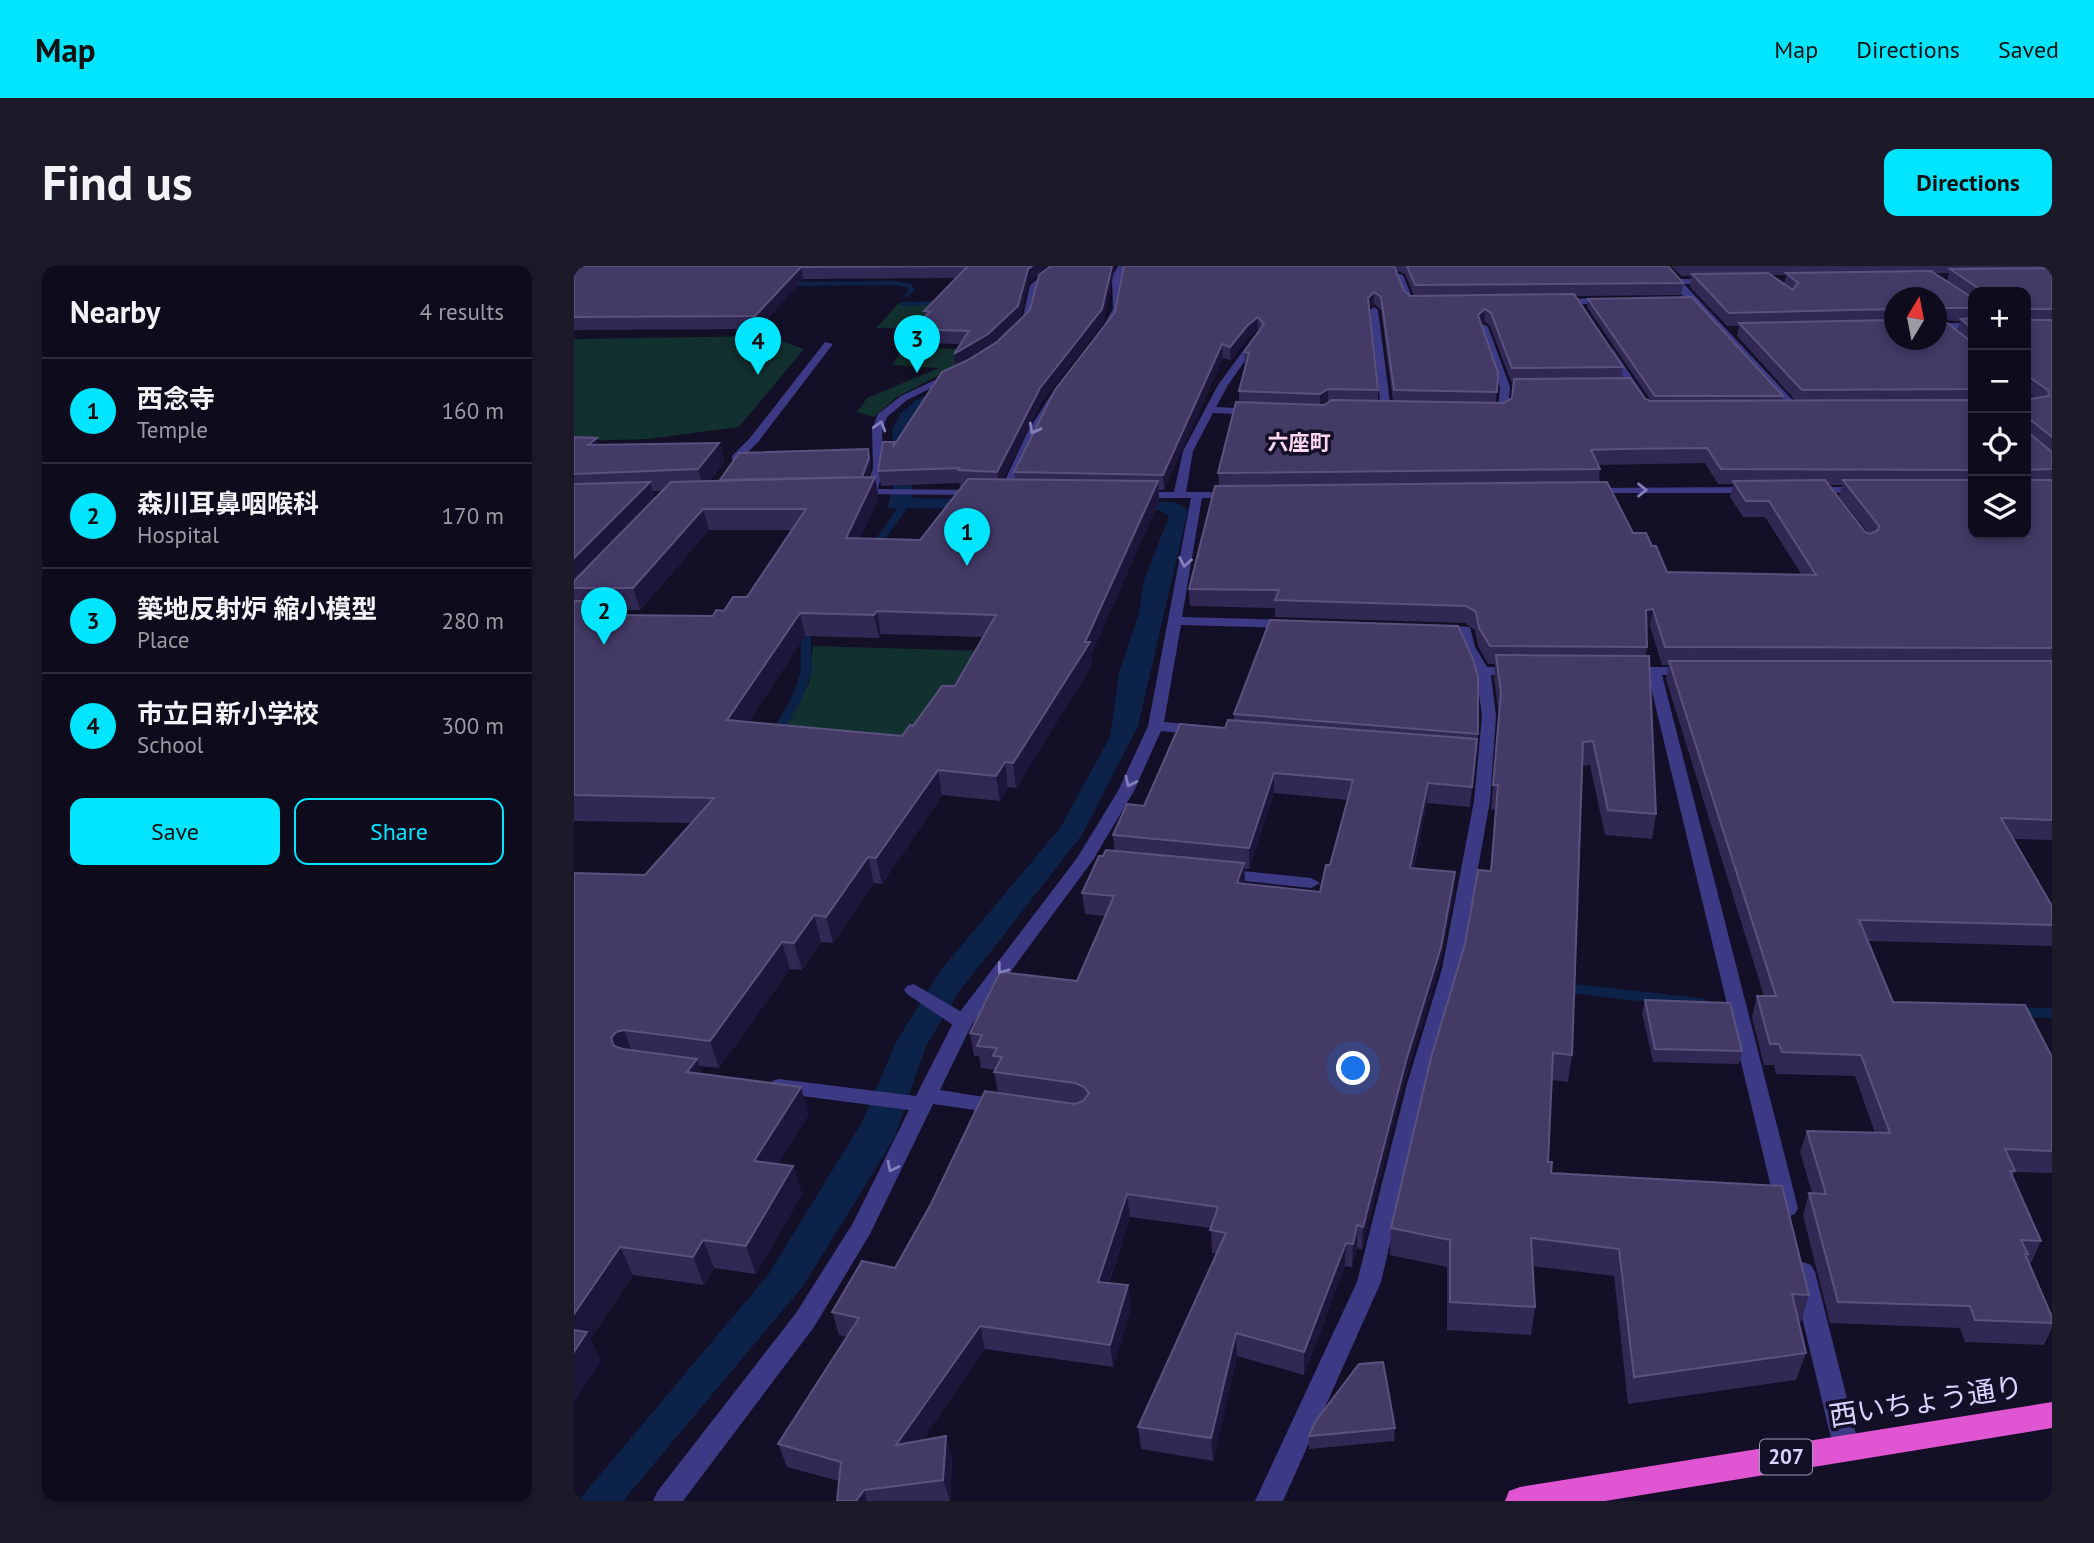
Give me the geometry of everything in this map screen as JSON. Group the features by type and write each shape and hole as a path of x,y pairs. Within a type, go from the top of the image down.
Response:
{"highway":[{"name":"西いちょう通り","path":"1520,1501 2052,1415"}],"street":[{"path":"1010,338 1026,321 1034,285 1060,266"},
{"path":"1100,336 1116,309 1116,277 1122,266"},
{"path":"1663,266 1796,410"},
{"path":"1399,275 1410,303 1438,302"},
{"path":"1675,282 1729,281"},
{"path":"1679,300 1692,300"},
{"path":"1549,302 1615,301"},
{"path":"1577,302 1584,312"},
{"path":"1374,310 1380,410 1399,410"},
{"path":"1947,326 1968,326"},
{"path":"1477,411 1503,412 1505,387 1483,327"},
{"path":"1725,332 1738,331"},
{"path":"1947,332 1952,335"},
{"path":"667,1501 806,1320 862,1228 963,1022 1090,860 1126,791 1156,726 1174,621 1188,495 1188,452 1223,385 1258,336"},
{"path":"733,462 754,440 828,344"},
{"path":"1605,344 1649,410"},
{"path":"871,492 878,468 877,430 882,416 904,398 965,370"},
{"path":"1005,493 1033,431 1063,384"},
{"path":"1621,387 1634,386"},
{"path":"1505,387 1518,387"},
{"path":"1209,410 1268,413"},
{"path":"1783,410 1810,410"},
{"path":"1572,491 1760,490"},
{"path":"1800,490 1880,490"},
{"path":"1826,490 1835,501"},
{"path":"844,493 1018,493"},
{"path":"1126,495 1252,495"},
{"path":"1174,621 1301,624"},
{"path":"1269,1501 1369,1282 1417,1084 1451,970 1482,801 1479,752 1489,716 1482,671 1468,647 1465,630 1424,629"},
{"path":"1482,671 1535,671"},
{"path":"1615,671 1705,671"},
{"path":"1654,671 1791,1225"},
{"path":"1156,726 1211,731"},
{"path":"1204,872 1311,883"},
{"path":"914,990 963,1022"},
{"path":"753,1082 860,1096 1023,1108"},
{"path":"1798,1251 1846,1447"}],"green space":[{"path":"899,303 941,303 920,328 876,328"},
{"path":"768,336 804,349 739,427 648,439 574,441 574,339"},
{"path":"905,347 987,350 897,397 874,417 857,412 867,398 939,368 892,365"},
{"path":"813,646 983,651 902,754 776,745 809,683"}],"water":[{"path":"1092,266 916,411 909,427 912,492 913,498 1175,502 1188,510 1138,726 1082,835 959,992 926,1046 894,1139 803,1286 623,1501 578,1501 768,1275 862,1122 896,1042 940,971 1060,828 1110,737 1119,673 1139,613 1144,580 1169,516 1159,510 887,508 896,478 892,429 901,413 916,400 942,387"}],"building":[{"path":"574,266 968,266 801,267 755,316 574,317"},
{"path":"968,266 1032,266 1028,269 1018,306 988,334 954,354 969,331 912,329 930,312 924,311"},
{"path":"1051,266 1112,266 1102,309 1040,388 997,472 958,470 959,468 878,471 883,442 895,442 893,447 942,372 997,342 1030,310 1039,275"},
{"path":"1124,266 1394,266 1404,291 1410,296 1574,294 1623,367 1512,368 1491,313 1485,309 1478,315 1498,373 1497,392 1394,390 1381,297 1374,292 1368,298 1378,390 1328,389 1320,394 1239,391 1249,353 1244,352 1264,324 1258,317 1230,347 1222,344 1163,475 1014,472 1055,390 1115,312"},
{"path":"1407,266 1668,266 1683,283 1415,285"},
{"path":"2052,268 2052,309 2031,309 2031,287 1977,287 1950,269"},
{"path":"1931,271 1968,295 1968,308 1947,308 1947,287 1884,287 1884,309 1729,313 1692,274 1768,273 1793,290 1798,283 1786,273"},
{"path":"1692,297 1783,396 1655,396 1588,299"},
{"path":"1884,320 1884,350 1947,350 1947,323 1968,339 1968,389 1802,390 1739,323"},
{"path":"2031,320 2052,320 2052,437 2032,421 2031,399 2049,396 2048,390 2031,379"},
{"path":"1630,378 1645,399 1651,401 1968,400 1968,470 1721,469 1707,448 1591,450 1600,469 1218,473 1236,402 1324,405 1332,400 1504,403 1512,398 1514,379"},
{"path":"2031,435 2052,452 2052,469 2031,470"},
{"path":"574,437 597,438 588,445 719,443 698,469 574,474"},
{"path":"868,449 869,458 862,477 720,480 739,453"},
{"path":"875,477 846,538 920,540 968,479 1158,481 1085,642 1090,642 1013,763 1005,762 996,776 938,770 876,858 868,857 826,917 814,915 794,943 782,942 710,1041 624,1030 616,1032 611,1038 614,1046 623,1049 697,1059 687,1072 801,1087 754,1161 793,1166 746,1246 703,1240 693,1257 620,1247 574,1314 574,873 645,875 714,798 574,795 574,601 621,601 613,611 618,611 615,615 713,616 716,610 724,611 733,597 747,597 806,509 703,509 633,588 574,588 574,581 671,482","holes":["877,611 996,615 955,686 942,686 913,726 910,725 902,736 727,720 800,613 874,615"]},
{"path":"1825,480 1865,532 1870,534 1878,530 1879,526 1843,480 1968,480 1968,539 2031,539 2031,480 2052,480 2052,648 1665,647 1653,609 1646,610 1647,647 1490,646 1479,628 1476,612 1466,606 1275,600 1279,590 1189,589 1215,486 1607,482 1633,533 1646,533 1652,546 1656,546 1667,572 1816,575 1769,501 1746,501 1733,481"},
{"path":"650,482 574,558 574,484"},
{"path":"1270,620 1458,626 1478,677 1478,734 1234,714"},
{"path":"1496,655 1649,656 1656,814 1608,810 1593,741 1583,742 1572,1055 1553,1053 1548,1162 1552,1162 1551,1173 1782,1186 1809,1295 1792,1294 1806,1353 1634,1377 1619,1249 1531,1238 1535,1307 1450,1302 1450,1240 1391,1228 1431,1058 1465,944 1478,870 1491,871 1498,785 1493,785 1501,693"},
{"path":"1669,661 2052,661 2052,820 2001,818 2052,906 2052,925 1859,920 1893,1002 2025,1005 2052,1057 2052,1151 2005,1149 2015,1171 2010,1171 2041,1241 2021,1240 2052,1323 1975,1320 1970,1306 1838,1302 1809,1193 1826,1194 1807,1131 1890,1133 1861,1055 1782,1052 1779,1044 1770,1044 1757,996 1776,996"},
{"path":"1228,720 1477,739 1472,787 1428,783 1410,868 1455,872 1441,947 1406,1061 1363,1227 1357,1225 1353,1244 1346,1243 1304,1352 1236,1333 1211,1438 1138,1427 1226,1233 1210,1230 1218,1207 1127,1194 1098,1282 1128,1285 1110,1345 980,1326 896,1445 946,1436 943,1480 864,1490 856,1501 837,1501 841,1462 778,1444 859,1318 832,1312 862,1261 895,1268 931,1204 985,1091 1075,1104 1083,1101 1089,1093 1075,1083 994,1072 1002,1057 993,1056 997,1048 977,1046 982,1035 970,1033 1000,972 1077,981 1114,896 1082,893 1099,856 1103,856 1106,850 1244,863 1237,883 1320,892 1353,780 1274,773 1249,848 1113,835 1127,804 1144,806 1180,724 1225,728"},
{"path":"1645,1000 1730,1003 1742,1051 1655,1049"},
{"path":"574,1330 587,1332 574,1352"},
{"path":"1383,1362 1395,1428 1309,1436 1315,1422 1359,1364"}],"waterway":[{"path":"781,284 895,283 909,285 912,289 907,296"},
{"path":"901,304 950,303"},
{"path":"870,554 905,504"},
{"path":"772,741 795,701 806,672 806,636 817,623"},
{"path":"1556,987 1700,1003"},
{"path":"2010,1012 2052,1013"}],"place":[{"name":"築地反射炉 縮小模型","path":"917,373"},
{"name":"市立日新小学校","path":"758,375"},
{"name":"西念寺","path":"967,566"},
{"name":"森川耳鼻咽喉科","path":"604,645"}],"district":[{"name":"六座町","path":"1299,443"}]}
